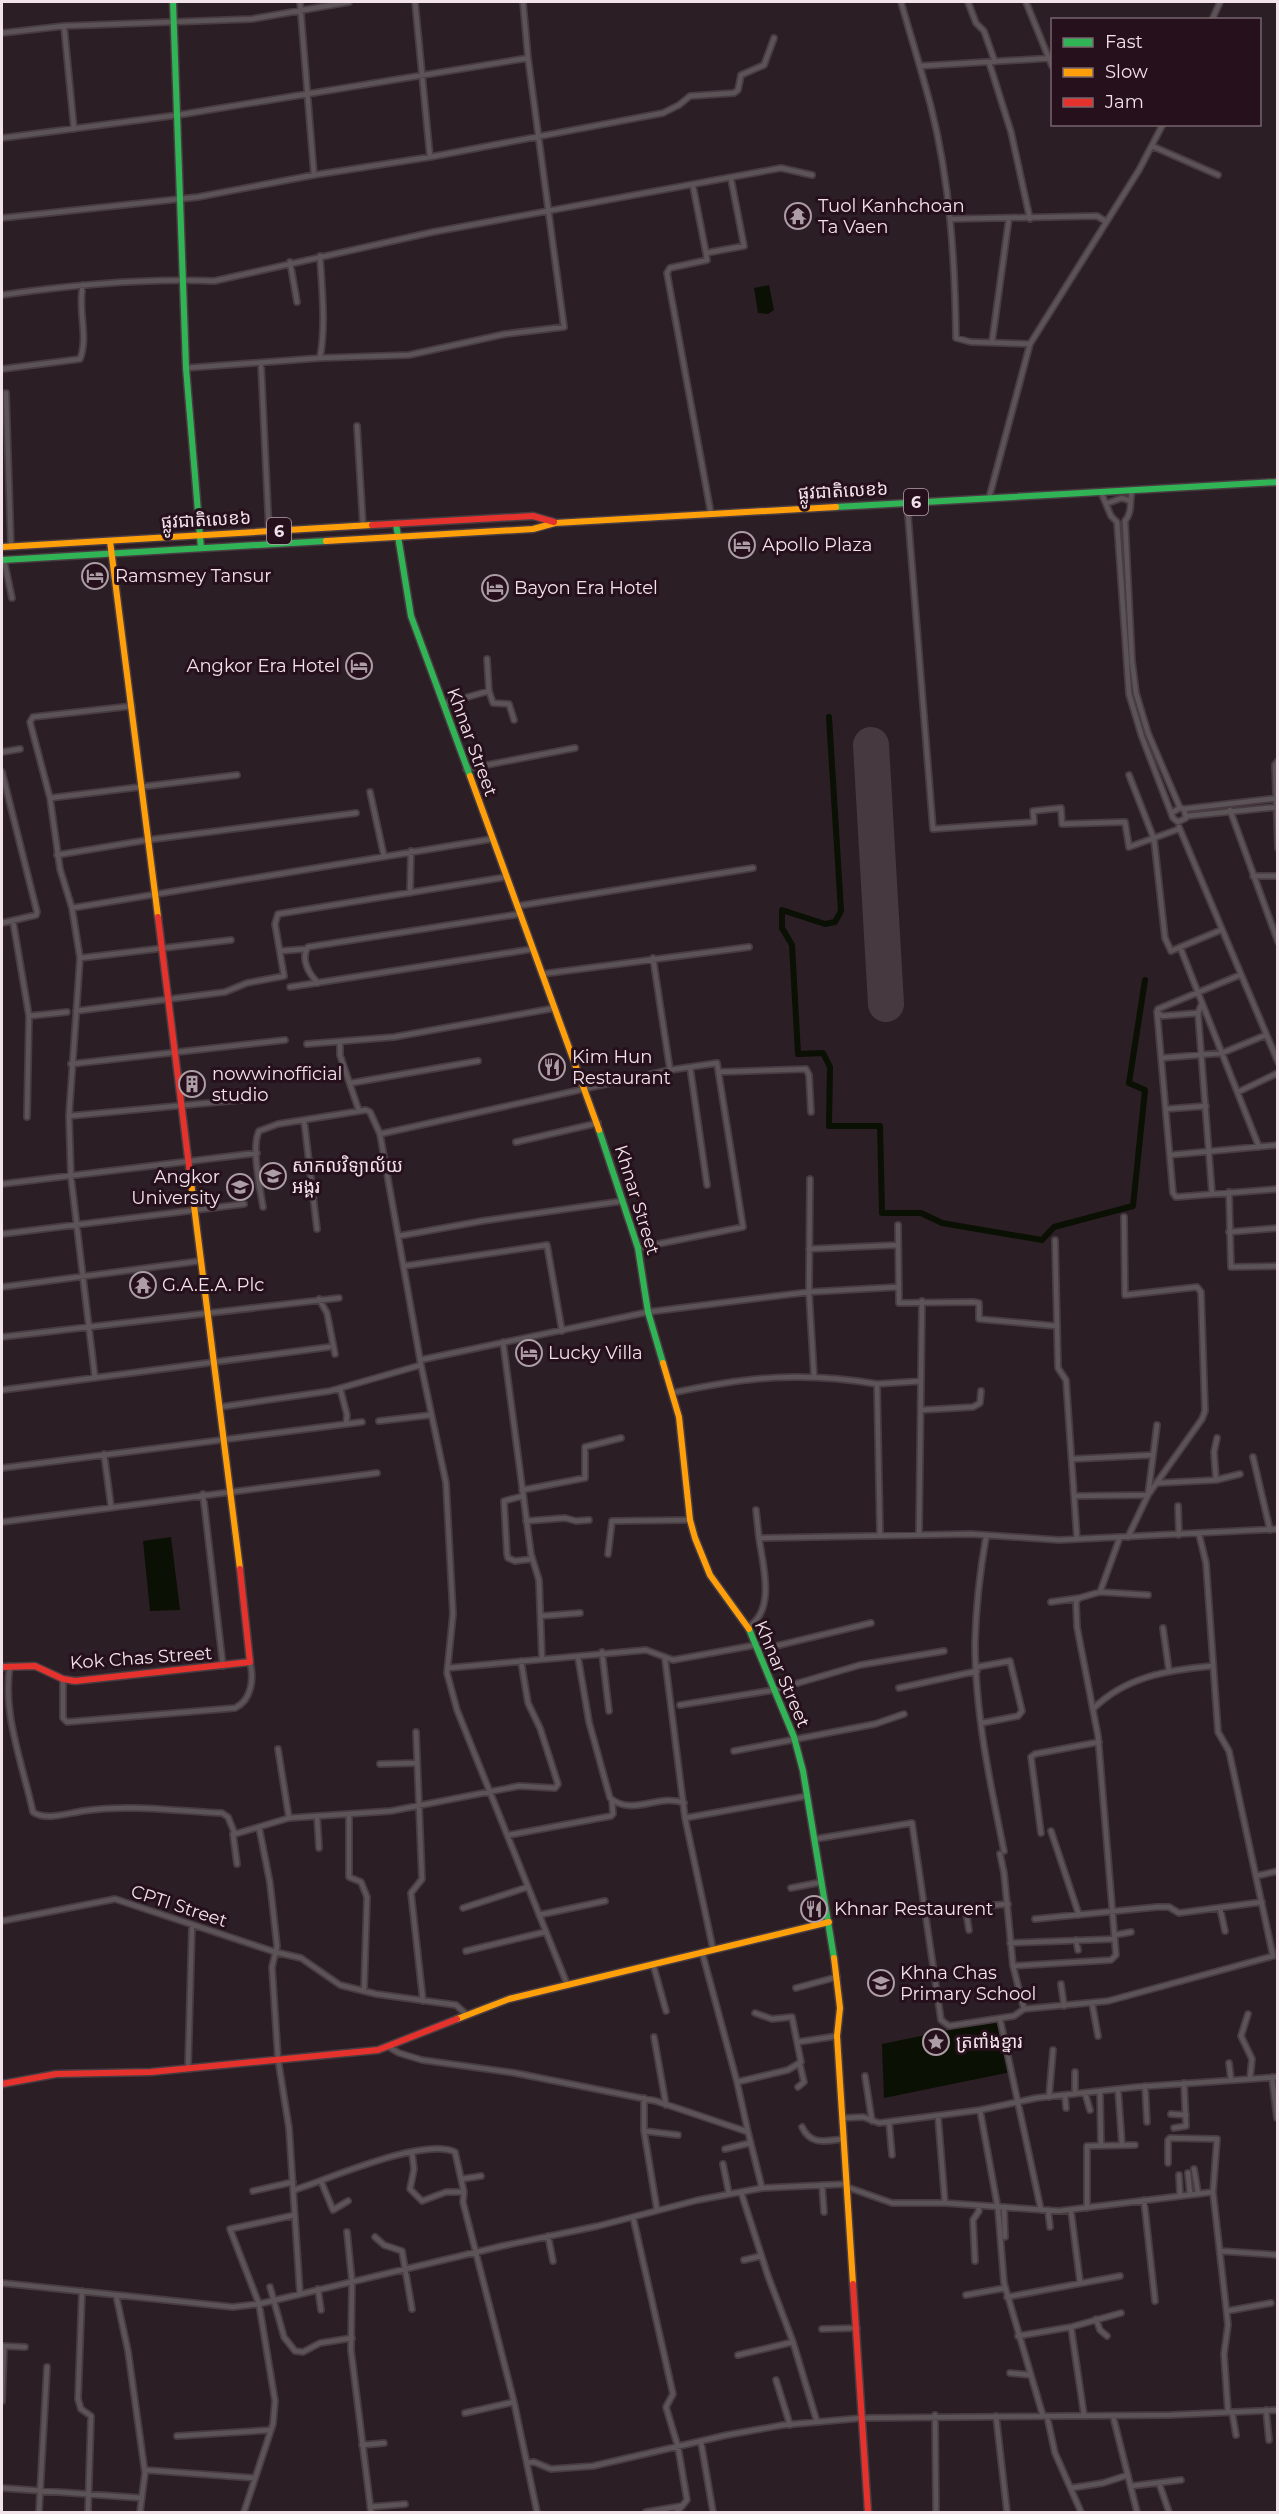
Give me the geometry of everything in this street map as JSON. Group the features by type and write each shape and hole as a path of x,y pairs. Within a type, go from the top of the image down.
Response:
{"main road":[{"path":"173,2 186,368 201,548"},
{"name":"ផ្លូវជាតិលេខ៦","path":"3,560 533,529 555,523 1278,482"},
{"name":"ផ្លូវជាតិលេខ៦","path":"2,547 533,516 555,523"},
{"path":"489,519 489,531"},
{"name":"Khnar Street","path":"396,524 411,616 586,1089 638,1248 648,1312 679,1417 690,1520 700,1555 710,1575 748,1627 794,1740 815,1839 840,2008 837,2036 868,2512"},
{"path":"111,541 193,1209 215,1362 250,1662"},
{"name":"Kok Chas Street","path":"2,1667 34,1666 63,1679 75,1681 250,1662"},
{"path":"2,2084 56,2074 188,2069 361,2052 389,2047 509,1999 829,1922"}],"street":[{"path":"300,2 314,175"},
{"path":"2,33 64,26 252,19 349,2"},
{"path":"415,2 430,157"},
{"path":"186,368 320,358 409,356 505,334 564,327 528,58 523,2"},
{"path":"901,2 920,66 937,137 950,219 956,338 1030,344"},
{"path":"968,2 976,23 984,31 1011,132 1030,219"},
{"path":"920,66 1050,58 1026,2"},
{"path":"1213,18 1220,2"},
{"path":"64,26 74,129"},
{"path":"2,218 179,199 430,157 663,113 690,96 734,93 738,90 741,75 764,65 774,38"},
{"path":"2,138 178,115 307,92 528,58"},
{"path":"988,498 1030,344 1152,146 1162,126"},
{"path":"1152,146 1218,175"},
{"path":"2,295 83,285 182,280 214,281 290,262 781,168 812,175"},
{"path":"706,253 744,246 731,179"},
{"path":"693,186 707,260 670,268 667,273 711,514"},
{"path":"950,219 1097,216 1105,221"},
{"path":"992,342 1009,218"},
{"path":"320,358 326,312 322,304 321,256"},
{"path":"290,262 297,302"},
{"path":"2,369 80,359 83,345 81,293 83,285"},
{"path":"261,364 269,532"},
{"path":"6,393 5,462 11,547"},
{"path":"357,426 363,526"},
{"path":"1133,491 1130,501 1131,509 1125,520 1125,534 1136,693 1148,733 1187,816"},
{"path":"1101,492 1108,503 1111,516 1117,522 1129,694 1142,737 1173,812 1173,818 1178,822 1221,930 1278,1062"},
{"path":"1108,503 1122,498 1130,501"},
{"path":"907,503 933,829 1034,822 1033,811 1061,808 1062,824 1125,822 1130,847 1179,829"},
{"path":"3,560 12,598"},
{"path":"487,658 492,704 509,704 514,720"},
{"path":"443,704 489,691"},
{"path":"1129,694 1136,693"},
{"path":"95,1378 71,1177 69,1116 80,958 72,908 57,855 50,798 31,720 132,706"},
{"path":"466,769 574,748"},
{"path":"2,752 20,749"},
{"path":"1278,761 1275,765 1278,848"},
{"path":"2,772 37,912 36,915 2,923"},
{"path":"50,798 237,775"},
{"path":"1129,775 1154,839 1165,938 1171,951 1221,930"},
{"path":"370,792 384,856"},
{"path":"1173,812 1182,808 1277,798"},
{"path":"1178,822 1184,821 1187,816 1277,807"},
{"path":"1230,810 1278,942"},
{"path":"57,855 147,840 356,813"},
{"path":"72,908 492,839"},
{"path":"410,893 411,851"},
{"path":"517,906 753,868"},
{"path":"1253,876 1278,876"},
{"path":"76,1011 225,992 247,983 284,976 275,924 278,914 506,877"},
{"path":"280,951 306,949 520,914"},
{"path":"13,921 29,1016 27,1117"},
{"path":"1270,925 1278,923"},
{"path":"80,958 231,940"},
{"path":"542,974 749,947"},
{"path":"1180,947 1259,1147"},
{"path":"306,949 308,970 318,983"},
{"path":"290,987 533,949"},
{"path":"653,958 670,1070"},
{"path":"1240,975 1158,1009 1157,1012 1173,1193 1176,1197 1278,1189"},
{"path":"1202,1003 1198,1013 1212,1194"},
{"path":"307,1044 340,1043 473,1024 555,1008"},
{"path":"29,1016 67,1012"},
{"path":"1157,1012 1162,1016 1198,1013"},
{"path":"1162,1058 1222,1053 1266,1035"},
{"path":"72,1064 285,1040"},
{"path":"340,1043 340,1055 359,1111"},
{"path":"351,1083 478,1061"},
{"path":"380,1134 670,1070 717,1063 743,1227 638,1248"},
{"path":"690,1067 707,1185"},
{"path":"719,1072 806,1070 809,1075 811,1112"},
{"path":"1238,1092 1278,1073"},
{"path":"69,1116 261,1098"},
{"path":"1166,1109 1206,1106"},
{"path":"263,1207 256,1137 265,1127 359,1111 370,1112 380,1134 420,1363 446,1484 453,1614 448,1680 457,1710 492,1791 567,1984"},
{"path":"304,1120 317,1229"},
{"path":"516,1142 598,1123"},
{"path":"1170,1155 1278,1145"},
{"path":"2,1184 257,1153"},
{"path":"810,1179 808,1292 814,1376"},
{"path":"1228,1192 1231,1267 1278,1266"},
{"path":"399,1236 482,1221 623,1201"},
{"path":"2,1234 244,1204"},
{"path":"1124,1217 1125,1295 1197,1287 1201,1292 1204,1411 1202,1419 1148,1495 1128,1537"},
{"path":"897,1225 899,1304 922,1301 973,1302 979,1303 979,1319 1056,1326"},
{"path":"1229,1232 1278,1228"},
{"path":"1055,1240 1058,1368 1066,1380 1074,1460 1077,1539"},
{"path":"404,1266 547,1245 562,1331"},
{"path":"809,1250 897,1245"},
{"path":"2,1287 200,1261"},
{"path":"220,1407 340,1389 420,1363 503,1342 648,1312 808,1292 898,1287"},
{"path":"2,1337 208,1311 339,1298"},
{"path":"319,1299 327,1313 335,1354"},
{"path":"920,1534 922,1301"},
{"path":"503,1342 526,1521 532,1558 539,1580 542,1659"},
{"path":"2,1390 329,1347"},
{"path":"672,1393 762,1377 842,1377 877,1384 921,1381"},
{"path":"877,1384 880,1534"},
{"path":"340,1389 347,1415 346,1424"},
{"path":"921,1410 973,1407 980,1403 981,1391"},
{"path":"379,1421 432,1415"},
{"path":"2,1468 362,1422"},
{"path":"1148,1495 1157,1425"},
{"path":"532,1558 515,1561 508,1558 504,1501 523,1493 585,1478 585,1447 621,1438"},
{"path":"1216,1480 1214,1452 1217,1438"},
{"path":"104,1454 111,1506"},
{"path":"1074,1460 1152,1455"},
{"path":"1253,1457 1270,1530"},
{"path":"2,1522 376,1473"},
{"path":"1158,1483 1216,1480 1239,1474"},
{"path":"203,1494 223,1666"},
{"path":"1075,1496 1148,1495"},
{"path":"1178,1506 1179,1535"},
{"path":"748,1627 757,1622 765,1605 756,1510"},
{"path":"526,1521 561,1518 589,1520"},
{"path":"608,1554 612,1521 690,1520"},
{"path":"759,1538 971,1534 986,1537 1077,1539 1278,1529"},
{"path":"815,1839 912,1823 941,2020 949,2026 1014,2016 1024,2009 1092,2003 1271,1957 1274,1952 1229,1751 1218,1732 1206,1563 1199,1534"},
{"path":"986,1537 979,1585 975,1642 977,1669 982,1723 1002,1852 1012,1966 1024,2009"},
{"path":"1100,1592 1120,1537"},
{"path":"1051,1602 1100,1592 1148,1595"},
{"path":"1012,1966 1111,1960 1116,1955 1099,1742 1077,1627 1076,1602 1079,1598"},
{"path":"541,1616 580,1614"},
{"path":"448,1668 578,1657 602,1652 646,1650 665,1659 674,1660 758,1648 871,1623"},
{"path":"1163,1628 1169,1671"},
{"path":"680,1705 774,1690 860,1665 944,1651"},
{"path":"602,1652 609,1711"},
{"path":"509,1835 613,1814 612,1800 589,1722 578,1657"},
{"path":"665,1659 685,1818 713,1949"},
{"path":"233,1834 289,1818 349,1816 419,1806 519,1786 555,1788 558,1785 540,1728 528,1703 521,1661"},
{"path":"899,1689 1010,1661 1022,1711 1018,1716 982,1723"},
{"path":"63,1679 63,1718 67,1722 235,1708 246,1699 250,1690 253,1674 250,1662"},
{"path":"10,1666 8,1680 11,1713 33,1812 38,1815 58,1815 105,1808 222,1813 228,1817 237,1864"},
{"path":"1093,1709 1112,1693 1126,1688 1132,1680 1169,1671 1212,1666"},
{"path":"734,1751 875,1724 904,1714"},
{"path":"416,1732 422,1879 411,1893 423,2001"},
{"path":"1041,1833 1031,1757 1035,1754 1099,1742"},
{"path":"278,1749 289,1818"},
{"path":"381,1764 417,1763"},
{"path":"685,1818 807,1796"},
{"path":"612,1800 633,1806 670,1800 684,1803"},
{"path":"317,1816 319,1848"},
{"path":"349,1816 349,1877 361,1882 367,1897 364,1991"},
{"path":"259,1827 270,1883 277,1946 272,1967 278,2059 289,2128 300,2294"},
{"path":"1051,1831 1079,1915"},
{"path":"1256,1876 1278,1871"},
{"path":"791,1888 822,1882"},
{"path":"464,1908 528,1887"},
{"name":"CPTI Street","path":"2,1921 112,1899 275,1952 301,1958 340,1985 460,2006 467,2015"},
{"path":"539,1914 605,1901"},
{"path":"1035,1918 1169,1907 1179,1913 1262,1902"},
{"path":"969,1930 966,1912 969,1907 1008,1904"},
{"path":"1220,1908 1225,1931"},
{"path":"188,2069 192,1925"},
{"path":"466,1951 545,1932"},
{"path":"1010,1943 1115,1937 1131,1932"},
{"path":"1076,1940 1078,1950"},
{"path":"702,1952 737,2082 762,2188"},
{"path":"653,1964 666,2010"},
{"path":"795,1988 837,1977"},
{"path":"1061,1984 1064,2006"},
{"path":"1092,2003 1098,2036"},
{"path":"754,2013 775,2019 791,2016 798,2042 804,2082 798,2087"},
{"path":"1248,2014 1241,2036 1252,2059 1250,2078"},
{"path":"1000,2019 1041,2210"},
{"path":"798,2042 837,2036"},
{"path":"654,2037 666,2105"},
{"path":"389,2047 399,2053 422,2060 515,2073 644,2098 748,2132"},
{"path":"1049,2097 1053,2050"},
{"path":"1229,2063 1231,2079"},
{"path":"737,2082 800,2065"},
{"path":"1075,2072 1075,2094"},
{"path":"866,2076 872,2121"},
{"path":"843,2118 860,2117 872,2121 889,2122 1100,2091 1275,2077 1277,2118"},
{"path":"1174,2128 1186,2126 1184,2083"},
{"path":"1145,2086 1148,2122"},
{"path":"1118,2089 1122,2145"},
{"path":"1100,2091 1101,2145"},
{"path":"1085,2093 1090,2110"},
{"path":"1065,2096 1066,2108"},
{"path":"644,2098 644,2131 657,2210"},
{"path":"980,2110 998,2209 999,2246 1007,2297 1055,2453 1082,2512"},
{"path":"1171,2114 1186,2115"},
{"path":"938,2116 945,2203"},
{"path":"889,2122 892,2155"},
{"path":"802,2127 807,2137 814,2141 844,2138"},
{"path":"644,2131 678,2135"},
{"path":"1168,2163 1168,2140 1170,2138 1217,2139 1213,2192 1227,2311 1224,2354 1230,2412 1236,2435"},
{"path":"725,2149 750,2143"},
{"path":"1087,2208 1086,2147 1136,2145"},
{"path":"294,2190 367,2163 430,2150 454,2150 462,2179 463,2202 514,2402 537,2512"},
{"path":"412,2153 414,2169 410,2189 422,2201 446,2192 464,2192"},
{"path":"723,2164 729,2194"},
{"path":"1194,2169 1198,2193"},
{"path":"1188,2173 1190,2194"},
{"path":"1179,2175 1180,2195"},
{"path":"462,2179 481,2176"},
{"path":"321,2181 333,2210 348,2201"},
{"path":"253,2191 293,2182"},
{"path":"822,2185 824,2212"},
{"path":"2,2283 233,2307 259,2304 657,2210 762,2188 847,2186 892,2203 945,2203 998,2209 1048,2211 1071,2211 1213,2192"},
{"path":"741,2192 761,2256 793,2342 817,2422"},
{"path":"1144,2200 1155,2301"},
{"path":"975,2261 973,2220 979,2211 978,2206"},
{"path":"1004,2208 1005,2238"},
{"path":"1048,2211 1050,2227"},
{"path":"1071,2211 1080,2282"},
{"path":"244,2512 271,2430 275,2396 259,2304 230,2229 295,2215"},
{"path":"633,2217 673,2394 666,2407 678,2447 687,2500 677,2512"},
{"path":"347,2232 352,2281 351,2350 370,2510 405,2504"},
{"path":"548,2236 553,2261"},
{"path":"375,2237 384,2245 402,2251 412,2309"},
{"path":"1220,2251 1278,2255"},
{"path":"744,2260 761,2256"},
{"path":"1007,2297 1120,2276"},
{"path":"270,2287 284,2337 294,2351 303,2352 320,2343 352,2338"},
{"path":"966,2295 1005,2288"},
{"path":"318,2289 321,2310"},
{"path":"82,2291 78,2399 81,2409 92,2416 88,2512"},
{"path":"116,2295 128,2351 145,2470 140,2512"},
{"path":"1227,2311 1271,2303"},
{"path":"1018,2336 1071,2327 1120,2313"},
{"path":"1096,2319 1100,2330 1107,2336"},
{"path":"1071,2327 1084,2415"},
{"path":"822,2329 857,2328"},
{"path":"738,2355 793,2342"},
{"path":"2,2401 3,2346 25,2347"},
{"path":"39,2512 47,2367"},
{"path":"1010,2373 1030,2375"},
{"path":"776,2380 790,2425"},
{"path":"465,2413 514,2402"},
{"path":"1266,2410 1269,2440"},
{"path":"526,2463 534,2462 551,2469 593,2466 790,2425 862,2418 935,2415 1113,2416 1278,2410"},
{"path":"935,2415 936,2512"},
{"path":"996,2416 1007,2512"},
{"path":"1113,2416 1137,2512"},
{"path":"177,2436 271,2430"},
{"path":"701,2442 712,2512"},
{"path":"362,2445 384,2443"},
{"path":"145,2470 255,2478"},
{"path":"1071,2488 1095,2485 1128,2475"},
{"path":"1131,2486 1181,2480"},
{"path":"1159,2483 1169,2512"},
{"path":"2,2488 142,2498"},
{"path":"646,2512 682,2505"}],"shaded area":[{"path":"769,285 774,310 768,314 758,313 754,288"},
{"path":"171,1537 180,1610 150,1611 143,1541"},
{"path":"999,2020 1011,2072 884,2098 882,2044"}],"waterway":[{"path":"829,717 841,911 835,922 825,924 782,910 782,928 792,945 798,1054 823,1053 830,1067 829,1126 880,1126 882,1213 921,1213 942,1223 1042,1240 1054,1227 1133,1206 1145,1090 1129,1083 1145,980"}],"runway":[{"path":"871,745 886,1004"}],"traffic: fast":[{"path":"173,2 186,368 201,548"},
{"path":"836,507 1278,482"},
{"path":"396,524 411,616 470,776"},
{"path":"2,560 326,541"},
{"path":"599,1130 638,1248 648,1312 663,1363"},
{"path":"749,1629 794,1737 803,1771 834,1958"}],"traffic: slow":[{"path":"326,541 533,529 555,523 836,507"},
{"path":"2,547 372,525"},
{"path":"110,541 158,917"},
{"path":"470,776 599,1130"},
{"path":"190,1174 240,1569"},
{"path":"663,1363 679,1417 690,1520 695,1538 710,1575 749,1629"},
{"path":"457,2019 509,1999 829,1922"},
{"path":"834,1958 840,2008 837,2036 853,2284"}],"traffic: jam":[{"path":"372,525 533,516 554,522"},
{"path":"158,917 190,1174"},
{"path":"2,1667 35,1666 63,1679 75,1681 250,1662 240,1569"},
{"path":"2,2084 56,2074 151,2072 378,2050 457,2019"},
{"path":"853,2284 868,2512"}],"place":[{"name":"Tuol Kanhchoan Ta Vaen","path":"798,216"},
{"name":"Apollo Plaza","path":"742,545"},
{"name":"Ramsmey Tansur","path":"95,576"},
{"name":"Bayon Era Hotel","path":"495,588"},
{"name":"Angkor Era Hotel","path":"359,666"},
{"name":"Kim Hun Restaurant","path":"552,1067"},
{"name":"nowwinofficial studio","path":"192,1084"},
{"name":"សាកលវិទ្យាល័យ អង្គរ","path":"273,1176"},
{"name":"Angkor University","path":"240,1187"},
{"name":"G.A.E.A. Plc","path":"143,1285"},
{"name":"Lucky Villa","path":"529,1353"},
{"name":"Khnar Restaurent","path":"814,1909"},
{"name":"Khna Chas Primary School","path":"881,1983"},
{"name":"ត្រពាំងខ្នារ","path":"936,2042"}]}
